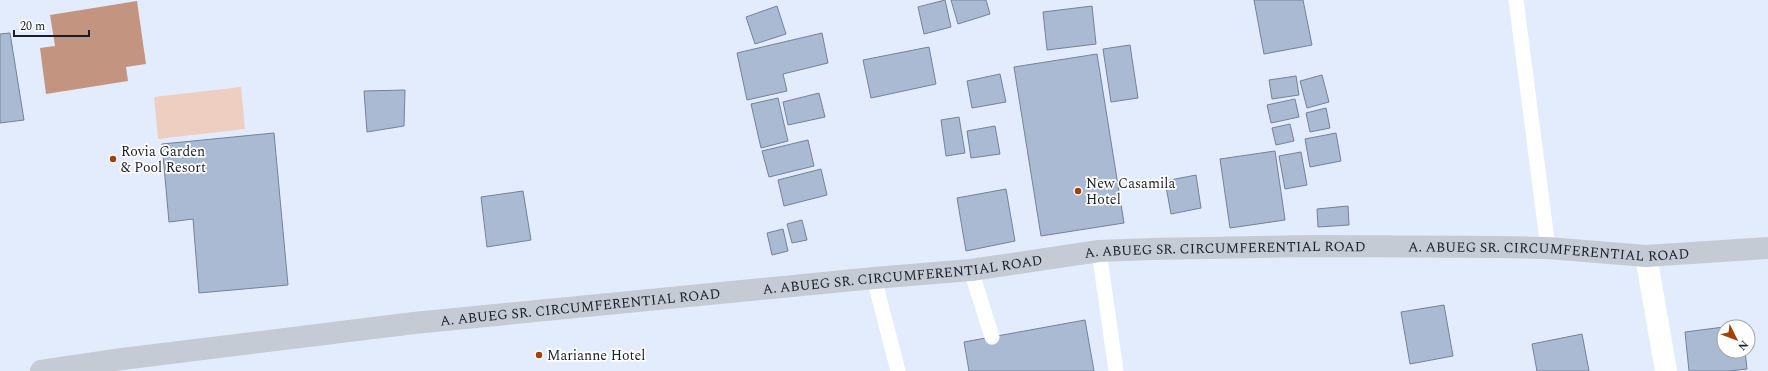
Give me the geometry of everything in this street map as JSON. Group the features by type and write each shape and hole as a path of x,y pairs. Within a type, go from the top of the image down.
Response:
{"street":[{"name":"A. ABUEG SR. CIRCUMFERENTIAL ROAD","path":"41,371 122,359 414,323 874,278 971,270 1099,252 1152,249 1315,246 1548,248 1646,256 1768,248"},
{"path":"1646,256 1666,371"}],"lane":[{"path":"1516,0 1548,248"},
{"path":"1099,252 1116,371"},
{"path":"971,270 992,337"},
{"path":"874,278 898,371"}],"shaded area":[{"path":"137,1 146,64 126,67 128,81 46,94 40,48 55,46 50,15"},
{"path":"241,87 245,129 158,139 154,97"}],"building":[{"path":"945,0 951,27 924,34 918,7"},
{"path":"951,0 986,0 990,14 958,24"},
{"path":"1254,0 1303,0 1312,45 1264,54"},
{"path":"777,6 786,34 755,44 746,17"},
{"path":"1092,6 1096,44 1047,50 1043,12"},
{"path":"10,33 24,120 0,123 0,34"},
{"path":"822,33 828,63 783,74 787,91 747,100 737,53"},
{"path":"1130,45 1138,98 1111,102 1103,49"},
{"path":"929,47 936,84 871,98 863,60"},
{"path":"1097,54 1124,223 1041,236 1014,67"},
{"path":"1000,74 1006,102 972,108 967,81"},
{"path":"1322,75 1329,102 1307,108 1300,81"},
{"path":"1296,76 1299,95 1272,99 1269,80"},
{"path":"405,90 404,126 367,132 364,91"},
{"path":"819,93 825,117 788,125 783,102"},
{"path":"778,98 788,141 761,148 751,104"},
{"path":"1295,99 1299,117 1271,123 1267,105"},
{"path":"1326,108 1330,128 1310,132 1306,113"},
{"path":"959,117 965,153 946,156 941,120"},
{"path":"1290,124 1294,141 1276,145 1272,128"},
{"path":"995,126 1000,154 971,158 967,131"},
{"path":"274,133 288,285 199,293 193,219 169,222 162,144"},
{"path":"1336,133 1341,161 1310,167 1305,139"},
{"path":"808,140 814,166 769,177 762,151"},
{"path":"1275,151 1285,220 1230,228 1220,159"},
{"path":"1301,152 1307,185 1285,189 1279,156"},
{"path":"821,169 827,195 784,206 778,180"},
{"path":"1196,175 1201,208 1171,214 1165,181"},
{"path":"1006,189 1015,241 966,251 957,198"},
{"path":"523,191 531,240 487,247 481,197"},
{"path":"1348,206 1349,225 1318,227 1317,209"},
{"path":"802,220 807,240 792,243 787,224"},
{"path":"783,229 788,251 772,255 767,233"},
{"path":"1444,305 1453,356 1410,364 1401,312"},
{"path":"1085,320 1094,371 969,371 964,342"},
{"path":"1716,328 1716,359 1746,359 1747,369 1729,371 1689,371 1685,332"},
{"path":"1582,334 1589,371 1537,371 1532,344"}],"place":[{"name":"Rovia Garden & Pool Resort","path":"113,159"},
{"name":"New Casamila Hotel","path":"1078,191"},
{"name":"Marianne Hotel","path":"539,355"}]}
